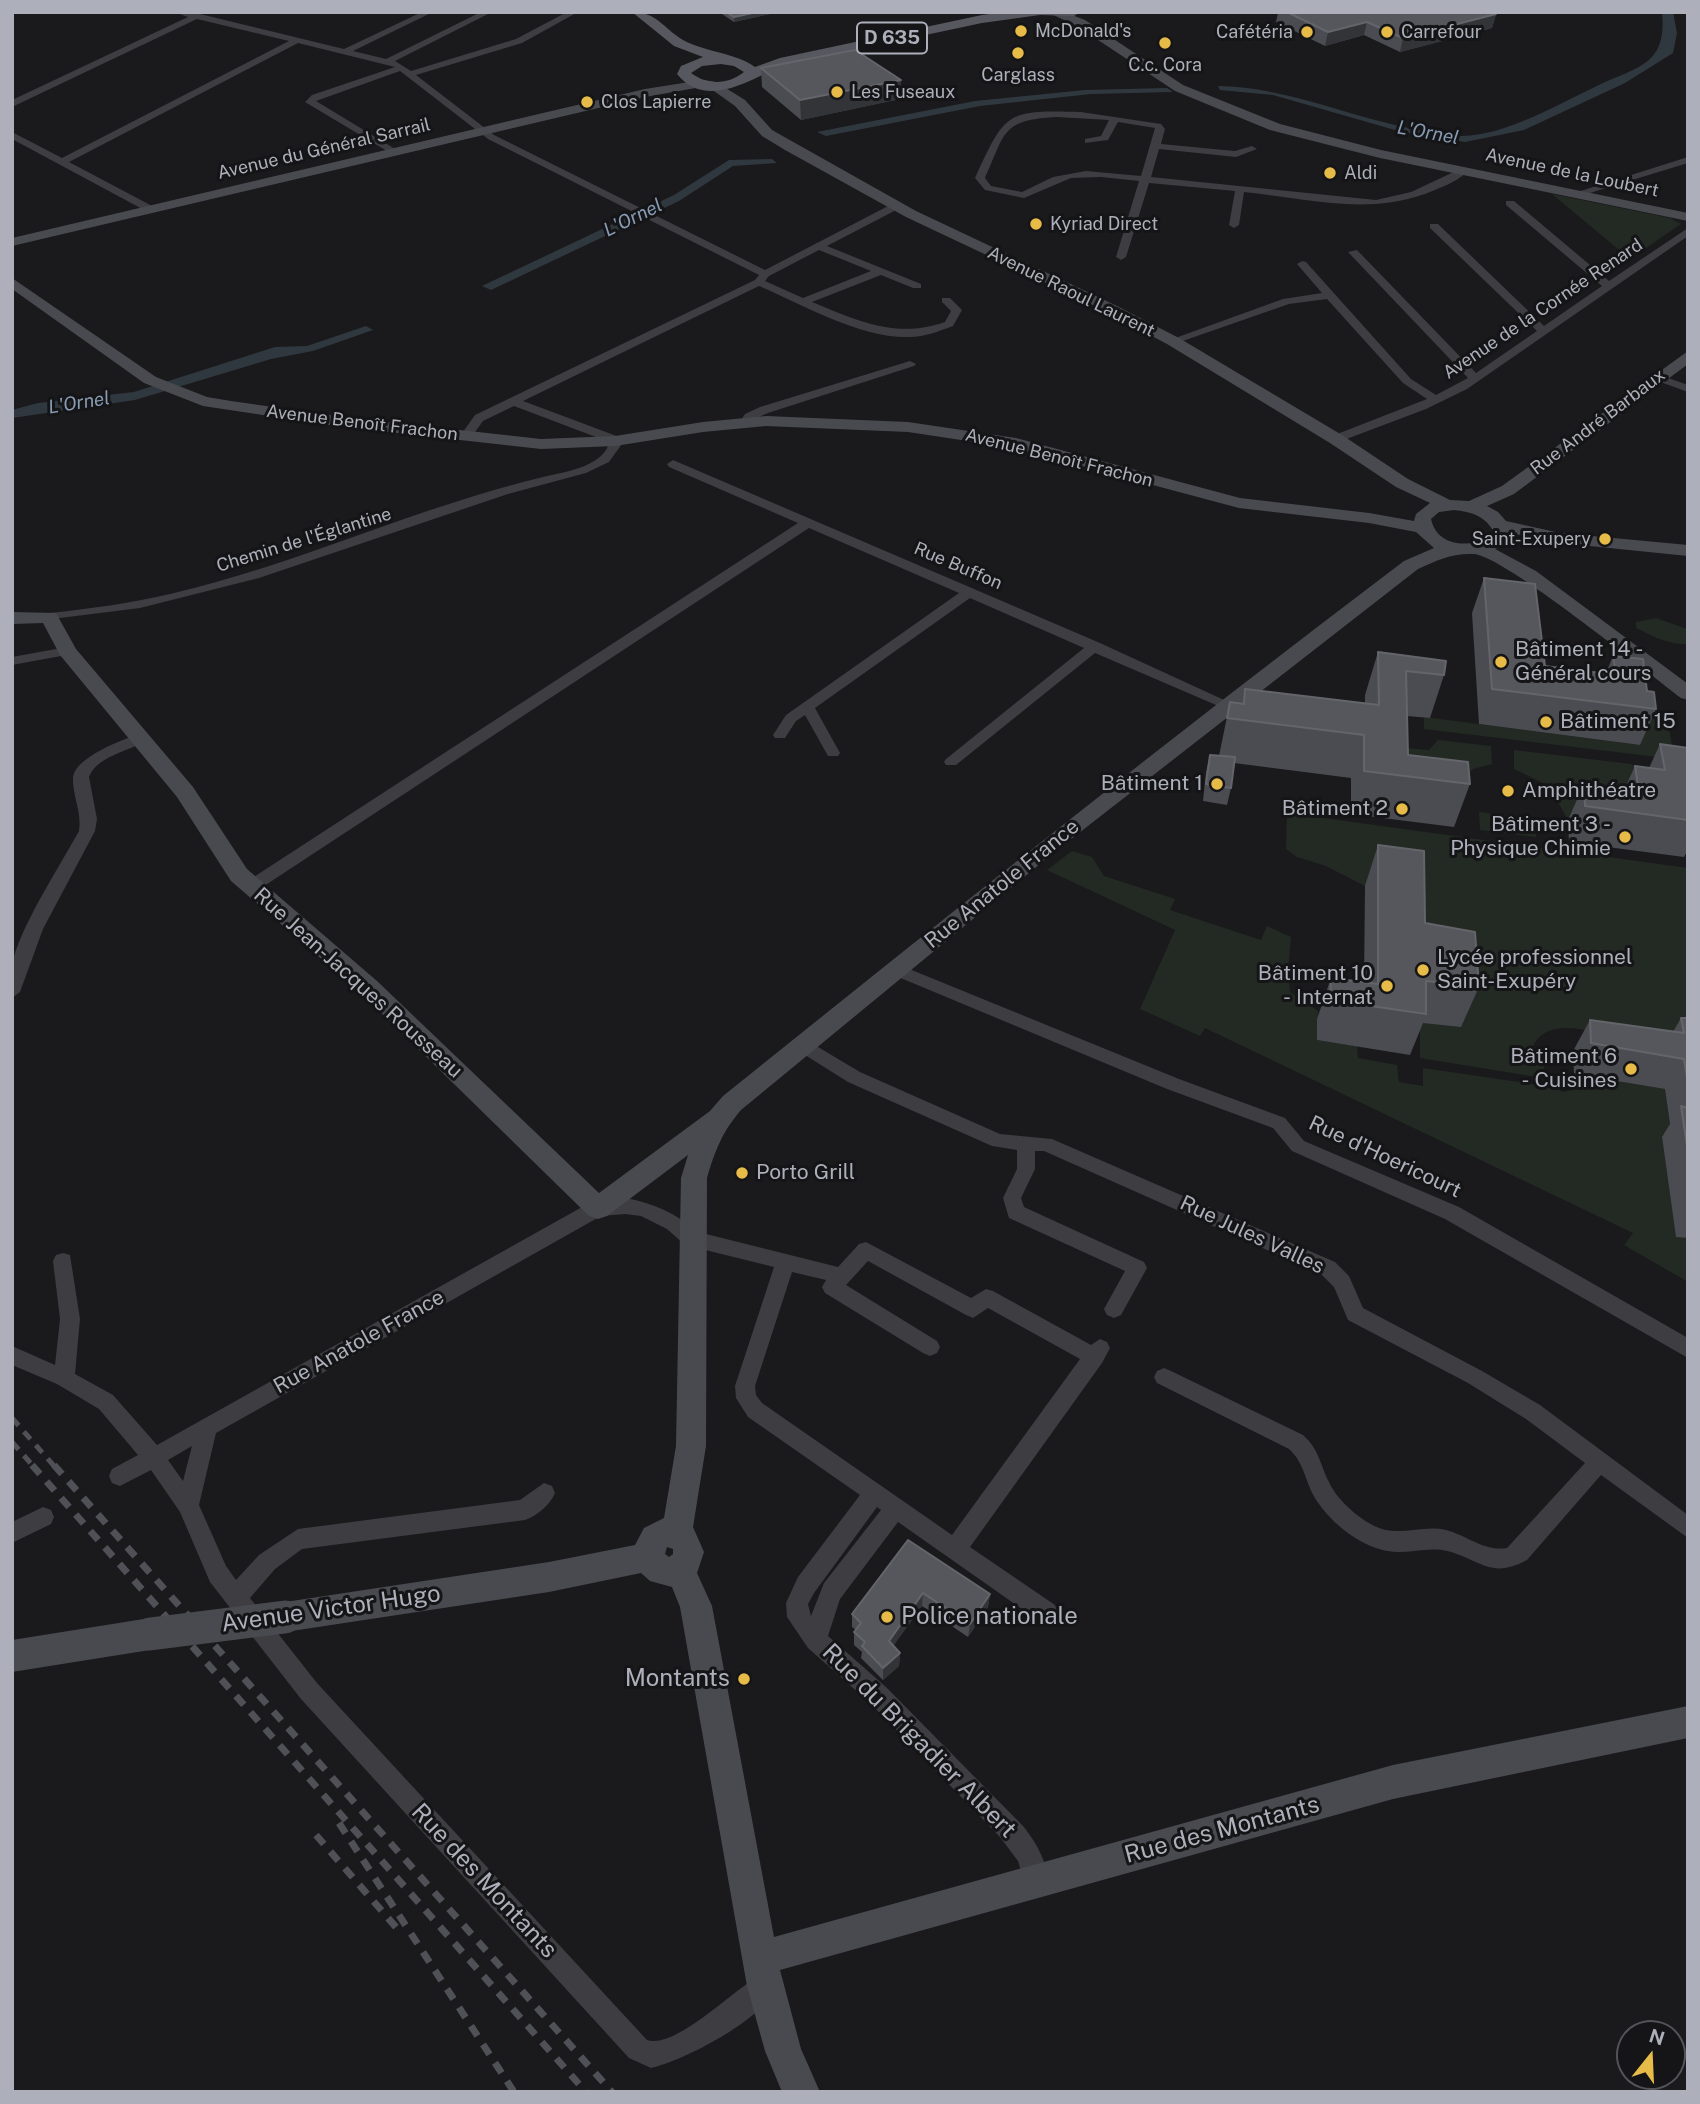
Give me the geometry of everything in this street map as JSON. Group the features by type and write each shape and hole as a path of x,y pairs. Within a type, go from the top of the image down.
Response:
{"main road":[{"name":"D 635","path":"638,12 679,43 688,55 687,70"},
{"name":"D 635","path":"679,43 726,60 803,52 987,12"},
{"path":"1049,13 1074,12"},
{"name":"D 635","path":"746,77 780,62 982,19 1049,13"},
{"path":"726,60 747,65 746,77 707,85 690,80 687,70 706,61 726,60"}],"street":[{"path":"178,12 388,61 410,74 482,132 655,218 804,301 873,328 904,334 921,333 949,324 957,310 946,300"},
{"path":"346,51 429,12"},
{"path":"388,61 488,12"},
{"path":"410,74 519,41 574,12"},
{"name":"Avenue de la Loubert","path":"1086,12 1088,18 1111,36 1186,86 1243,112 1326,140"},
{"name":"Avenue de la Loubert","path":"1049,13 1081,23 1153,73 1186,92 1238,114 1326,140 1688,217"},
{"path":"12,104 196,16"},
{"path":"62,162 298,40"},
{"path":"395,152 310,102 315,97 401,68"},
{"name":"Avenue du Général Sarrail","path":"645,93 687,70"},
{"path":"740,103 746,77"},
{"name":"Avenue du Général Sarrail","path":"12,242 645,93 707,85"},
{"name":"Avenue Raoul Laurent","path":"707,85 740,103 762,128 775,138 896,206 1110,308 1172,341 1336,439 1402,483 1447,505"},
{"path":"1121,257 1144,179 1156,146 1160,129 1158,126 1044,114 1021,117 1005,126 981,178 988,188 1024,195 1063,176 1095,174 1144,179 1240,189 1380,202 1416,193 1463,171"},
{"path":"1088,141 1105,138 1114,120"},
{"path":"12,135 150,209"},
{"path":"1156,146 1236,154 1252,149"},
{"path":"1576,194 1688,160"},
{"path":"1434,185 1440,166"},
{"path":"1234,225 1240,189"},
{"path":"1510,203 1609,286"},
{"path":"466,436 479,418 697,313 896,206"},
{"path":"1434,226 1543,331"},
{"name":"Avenue de la Cornée Renard","path":"1336,439 1436,400 1474,378 1688,231"},
{"path":"818,246 916,286"},
{"path":"1353,252 1474,378"},
{"path":"1302,264 1407,381 1436,400"},
{"path":"804,301 880,271"},
{"name":"Avenue Benoît Frachon","path":"12,282 150,380 203,401 242,408 541,444 617,441 746,422 908,427 981,436 1239,503 1426,524"},
{"path":"1172,341 1287,301 1330,295"},
{"name":"Rue André Barbaux","path":"1471,507 1508,490 1656,377 1688,356"},
{"name":"Avenue Benoît Frachon","path":"746,422 764,410 910,364"},
{"path":"1656,377 1688,389"},
{"path":"512,401 617,441"},
{"name":"Chemin de l'Églantine","path":"49,617 128,607 233,582 398,529 506,490 565,475 607,458 617,441"},
{"path":"565,475 584,457 586,444"},
{"name":"Rue Buffon","path":"673,464 1228,705"},
{"name":"Avenue Raoul Laurent","path":"1402,483 1426,524"},
{"name":"Rue André Barbaux","path":"1495,534 1508,490"},
{"path":"1688,551 1495,534 1451,547 1426,524 1447,505 1471,507 1495,534 1529,575 1688,694"},
{"path":"252,886 809,522"},
{"name":"Rue Anatole France","path":"1411,565 1426,524"},
{"name":"Rue Anatole France","path":"120,1476 598,1208 719,1118 732,1103 803,1045 1228,705 1411,565 1451,547"},
{"path":"780,735 791,718 807,706 971,592"},
{"path":"12,618 49,617"},
{"name":"Rue Jean-Jacques Rousseau","path":"49,617 67,651 185,792 239,875 369,988 598,1208"},
{"path":"951,762 1095,646"},
{"path":"12,661 67,651"},
{"path":"807,706 833,753"},
{"path":"12,992 19,967 49,897 87,831 89,819 81,777 84,769 93,760 140,739"},
{"name":"Rue d'Hoericourt","path":"897,970 1173,1084 1279,1123 1298,1146 1451,1213 1576,1282 1688,1349"},
{"name":"Rue Jules Valles","path":"803,1045 854,1077 986,1136 998,1141 1046,1144 1328,1268 1342,1282 1355,1314 1475,1377 1533,1412 1688,1528"},
{"path":"719,1118 706,1138 694,1178 691,1446 677,1534 687,1541 689,1553 664,1563 696,1606 763,1972 783,2051 801,2092"},
{"path":"1026,1143 1026,1169 1012,1198 1016,1212 1138,1268 1114,1309"},
{"name":"Rue Anatole France","path":"598,1208 625,1206 644,1209 674,1223 692,1239"},
{"path":"692,1239 842,1276"},
{"path":"930,1346 832,1287 866,1250 973,1309 986,1297 1097,1352 956,1549"},
{"path":"63,1261 70,1319 64,1378"},
{"path":"785,1262 745,1386 746,1398 755,1410 1047,1613"},
{"name":"Rue des Montants","path":"12,1355 64,1378 106,1402 154,1457 188,1505 218,1574 309,1691 638,2049 651,2055 676,2048 749,2002 763,1972 1036,1881 1393,1782 1687,1723"},
{"path":"1164,1377 1296,1442 1314,1461 1317,1482 1326,1497 1354,1524 1369,1534 1391,1542 1435,1537 1490,1559 1510,1559 1519,1553 1599,1462"},
{"path":"188,1505 207,1429"},
{"path":"236,1597 267,1562 298,1539 525,1510 544,1493"},
{"name":"Rue du Brigadier Albert","path":"874,1493 806,1585 797,1603 799,1617 816,1640 878,1695 1009,1828 1027,1849 1034,1865 1036,1881"},
{"name":"Rue du Brigadier Albert","path":"816,1640 825,1605 832,1591 896,1508"},
{"path":"12,1533 43,1517"},
{"name":"Avenue Victor Hugo","path":"12,1656 549,1577 664,1563"}],"shaded area":[{"path":"1552,194 1670,218 1681,224 1630,259"},
{"path":"1656,618 1687,629 1688,644 1654,637 1636,628 1636,622"},
{"path":"1629,696 1669,727 1674,759 1424,729 1424,717 1639,745"},
{"path":"1438,740 1491,746 1492,764 1473,769 1453,788 1394,747 1429,750"},
{"path":"1514,750 1631,764 1643,771 1622,828 1568,820 1549,786 1514,769"},
{"path":"1479,812 1534,819 1536,837 1480,830"},
{"path":"1287,813 1688,868 1688,1041 1635,1040 1575,1028 1561,1028 1539,1037 1532,1048 1545,1068 1537,1077 1420,1058 1420,1023 1365,886 1326,866 1297,857 1286,849"},
{"path":"1072,851 1092,857 1104,876 1175,899 1170,910 1261,940 1267,926 1291,937 1288,970 1290,992 1318,1011 1317,1040 1357,1046 1358,1058 1397,1065 1399,1082 1423,1086 1423,1068 1553,1087 1563,1092 1577,1089 1574,1074 1665,1089 1672,1139 1662,1138 1676,1236 1688,1238 1688,1282 1624,1245 1633,1233 1205,1028 1200,1036 1140,1009 1175,930 1047,870"}],"water":[{"name":"L'Ornel","path":"1662,12 1673,12 1677,33 1673,53 1625,83 1524,130 1465,142 1402,132 1273,95 1220,90 1218,86 1271,92 1399,126 1444,135 1479,134 1533,117 1639,67 1655,52 1660,42"},
{"path":"1167,88 1173,92 1091,94 980,106 826,136 817,132 975,101 1085,90"},
{"name":"L'Ornel","path":"772,159 777,163 733,166 679,201 491,290 482,286 674,195 729,160"},
{"name":"L'Ornel","path":"366,326 373,330 313,351 271,359 135,400 12,418 12,410 38,403 134,392 275,347 307,346"}],"building":[{"path":"726,12 757,12 734,17"},
{"path":"1287,12 1496,14 1403,38 1367,22 1328,32"},
{"path":"855,50 901,80 800,100 761,68"},
{"path":"1484,578 1535,584 1545,666 1616,675 1613,656 1643,659 1647,691 1654,692 1656,709 1492,689"},
{"path":"1378,652 1446,661 1444,675 1406,671 1408,755 1468,762 1470,784 1364,771 1364,735 1227,718 1230,702 1244,704 1245,689 1379,705"},
{"path":"1660,744 1688,748 1688,820 1585,806 1584,784 1639,792 1635,766 1665,770"},
{"path":"1210,755 1235,757 1231,788 1206,784"},
{"path":"1378,845 1424,851 1425,923 1475,932 1479,987 1426,981 1426,1014 1330,1000 1331,978 1378,984"},
{"path":"1681,1018 1688,1018 1688,1083 1684,1059 1591,1043 1590,1020 1684,1033"},
{"path":"1681,1106 1688,1108 1688,1152"},
{"name":"Police nationale","path":"908,1540 990,1594 970,1624 923,1593 889,1641 900,1653 883,1668 862,1646 865,1642 854,1632 861,1623 852,1614"}],"railway":[{"path":"12,1418 55,1467"},
{"path":"12,1442 34,1467"},
{"path":"32,1465 586,2092"},
{"path":"54,1465 612,2092"},
{"path":"339,1823 514,2092"},
{"path":"316,1835 401,1933"}],"place":[{"name":"McDonald's","path":"1021,31"},
{"name":"Cafétéria","path":"1307,32"},
{"name":"Carrefour","path":"1387,32"},
{"name":"C.c. Cora","path":"1165,43"},
{"name":"Carglass","path":"1018,53"},
{"name":"Les Fuseaux","path":"837,92"},
{"name":"Clos Lapierre","path":"587,102"},
{"name":"Aldi","path":"1330,173"},
{"name":"Kyriad Direct","path":"1036,224"},
{"name":"Saint-Exupery","path":"1605,539"},
{"name":"Bâtiment 14 - Général cours","path":"1501,662"},
{"name":"Bâtiment 15","path":"1546,722"},
{"name":"Bâtiment 1","path":"1217,784"},
{"name":"Amphithéatre","path":"1508,791"},
{"name":"Bâtiment 2","path":"1402,809"},
{"name":"Bâtiment 3 - Physique Chimie","path":"1625,837"},
{"name":"Lycée professionnel Saint-Exupéry","path":"1423,970"},
{"name":"Bâtiment 10 - Internat","path":"1387,986"},
{"name":"Bâtiment 6 - Cuisines","path":"1631,1069"},
{"name":"Porto Grill","path":"742,1173"},
{"name":"Police nationale","path":"887,1617"},
{"name":"Montants","path":"744,1679"}]}
